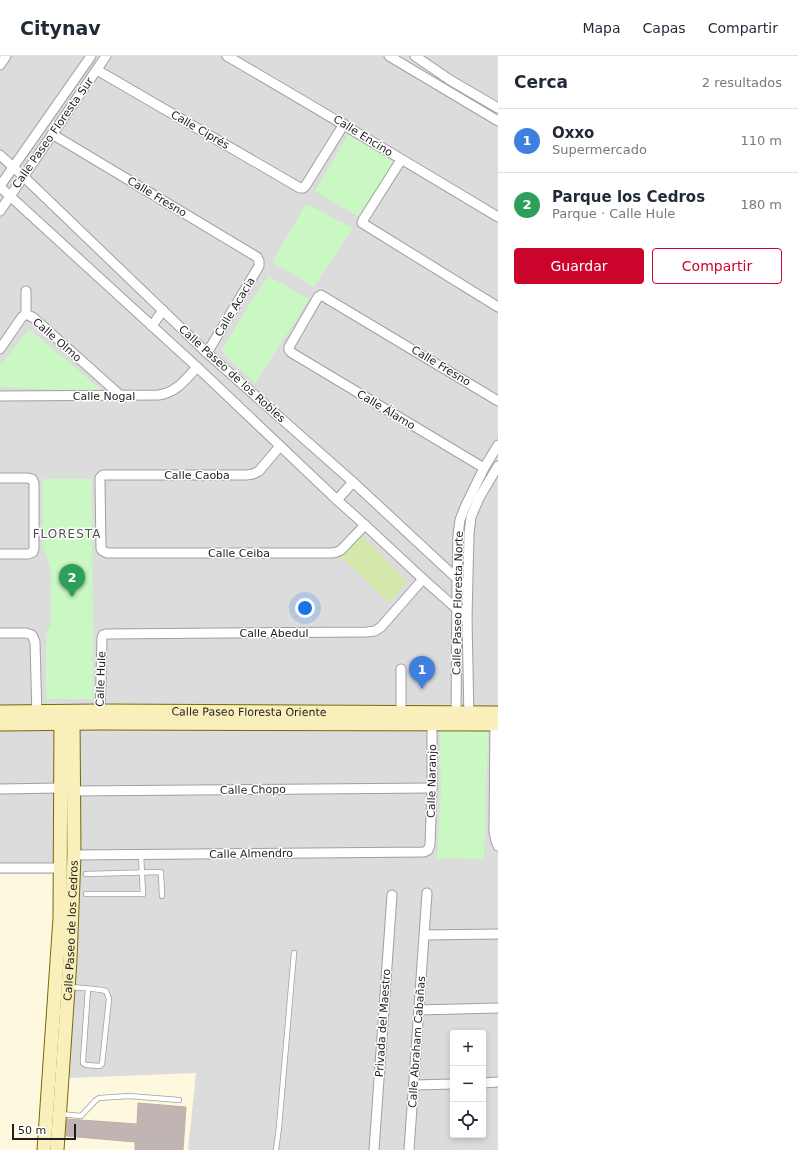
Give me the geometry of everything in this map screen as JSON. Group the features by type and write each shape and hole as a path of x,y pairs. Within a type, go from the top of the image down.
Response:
{"main road":[{"name":"Calle Paseo Floresta Oriente","path":"0,712 37,718 224,717 496,719"},
{"name":"Calle Paseo Floresta Oriente","path":"224,717 401,712 432,718"},
{"name":"Calle Paseo Floresta Oriente","path":"0,724 37,718"},
{"name":"Calle Paseo de los Cedros","path":"44,1150 53,1114 68,987 74,855 60,788 67,718"},
{"name":"Calle Paseo de los Cedros","path":"55,1092 61,868 67,821 73,792 67,718"},
{"name":"Calle Paseo de los Cedros","path":"53,1114 57,1150"}],"street":[{"path":"0,65 6,56"},
{"name":"Calle Paseo Floresta Sur","path":"0,186 90,56"},
{"name":"Calle Paseo Floresta Sur","path":"0,211 106,56"},
{"name":"Calle Encino","path":"227,56 344,124 401,160 498,217"},
{"path":"415,56 450,80 498,108"},
{"path":"391,57 498,121"},
{"name":"Calle Ciprés","path":"97,70 300,188 303,188 344,124"},
{"path":"444,89 450,80"},
{"name":"Calle Fresno","path":"52,134 257,257 260,261"},
{"name":"Calle Paseo de los Robles","path":"0,155 207,353 353,482 468,588"},
{"path":"401,160 362,223 498,307"},
{"name":"Calle Paseo de los Robles","path":"0,186 197,367 337,500 468,618"},
{"name":"Calle Acacia","path":"207,353 259,266 260,261"},
{"path":"26,291 26,314"},
{"name":"Calle Fresno","path":"290,350 289,347 318,297 321,295 498,401"},
{"path":"152,326 163,310"},
{"name":"Calle Olmo","path":"0,349 22,317 26,314 34,318 120,396"},
{"name":"Calle Álamo","path":"290,350 292,353 484,468"},
{"name":"Calle Nogal","path":"0,396 120,396 167,394 179,387 197,367"},
{"name":"Calle Paseo Floresta Norte","path":"463,718 457,608 458,534 460,520 465,506 484,468 498,445"},
{"name":"Calle Caoba","path":"102,551 100,525 101,476 253,474 259,471 280,446"},
{"name":"Calle Paseo Floresta Norte","path":"463,718 468,618 469,534 471,518 479,498 498,466"},
{"path":"0,478 27,478 32,479 34,483 33,552 28,554 0,554"},
{"path":"337,500 353,482"},
{"name":"Calle Ceiba","path":"102,551 108,553 337,552 341,550 366,525"},
{"name":"Calle Abedul","path":"103,635 375,631 423,579"},
{"path":"0,633 26,633 32,636 34,642 37,718"},
{"name":"Calle Hule","path":"100,717 103,635"},
{"path":"401,669 401,712"},
{"name":"Calle Naranjo","path":"428,850 430,845 432,788 432,718"},
{"path":"496,719 496,801 494,838 498,846"},
{"path":"0,789 60,788"},
{"name":"Calle Chopo","path":"73,792 432,788"},
{"name":"Calle Almendro","path":"74,855 424,852 428,850"},
{"path":"0,868 61,868"},
{"name":"Calle Abraham Cabañas","path":"409,1150 428,893"},
{"name":"Privada del Maestro","path":"374,1150 392,895"},
{"path":"424,935 498,934"},
{"path":"419,1010 498,1008"},
{"path":"486,1083 498,1082"},
{"path":"414,1085 450,1084"}],"lane":[{"path":"86,894 143,894 141,855"},
{"path":"86,874 161,872 162,896"},
{"path":"276,1150 294,953"},
{"path":"68,987 88,989 106,992 109,999 102,1064 100,1066 86,1065 83,1063 88,989"},
{"path":"53,1114 81,1116 99,1098 129,1096 179,1100"}],"shaded area":[{"path":"0,56 498,56 498,1150 0,1150"},
{"path":"0,874 57,874 41,1150 0,1150"},
{"path":"196,1073 188,1150 63,1150 69,1078"}],"green space":[{"path":"348,135 394,162 359,217 315,191"},
{"path":"306,204 353,228 314,287 272,262"},
{"path":"268,276 309,299 255,384 221,350"},
{"path":"29,329 104,392 0,387 0,366"},
{"path":"43,479 92,479 93,699 46,699 46,635 51,624 51,570 43,546"},
{"path":"362,535 407,582 388,603 340,556"},
{"path":"440,730 488,731 484,859 437,858 441,791"}],"building":[{"path":"138,1103 186,1107 183,1150 135,1150 135,1142 66,1136 67,1119 137,1124"}],"place":[{"name":"Parque los Cedros","path":"72,597"},
{"name":"Oxxo","path":"422,689"}],"district":[{"name":"FLORESTA","path":"67,534"}]}
